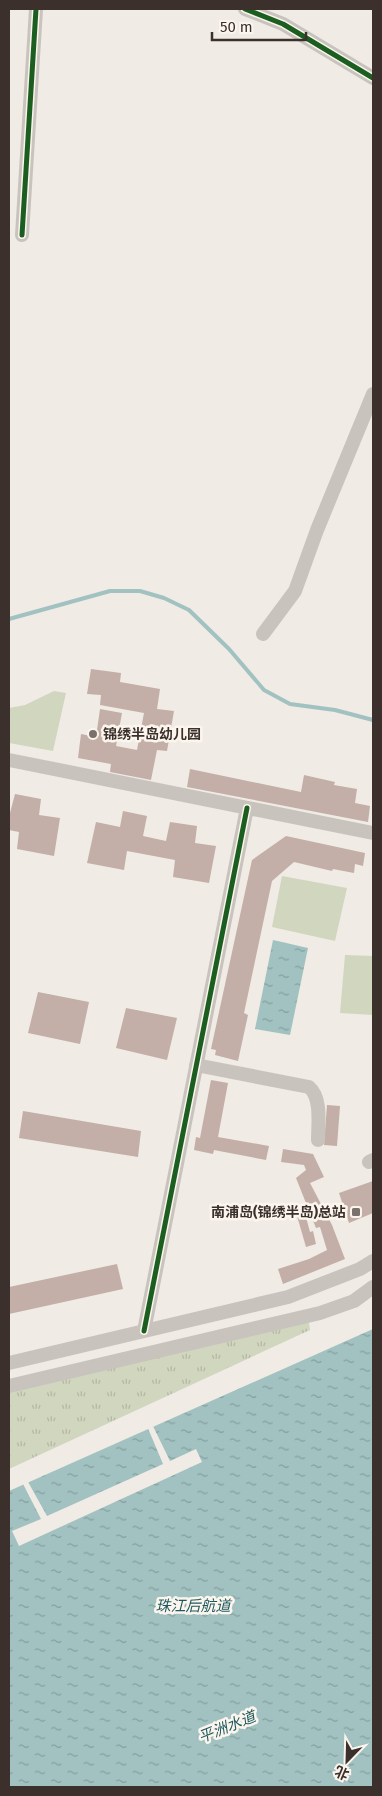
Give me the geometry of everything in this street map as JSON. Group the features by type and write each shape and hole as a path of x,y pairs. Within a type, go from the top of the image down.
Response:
{"street":[{"path":"22,235 36,9"},
{"path":"245,9 283,24 373,78"},
{"path":"263,634 295,591 317,530 373,394"},
{"path":"9,760 373,833"},
{"path":"144,1331 248,808"},
{"path":"196,1065 309,1087 313,1090 318,1110 318,1140"},
{"path":"9,1363 288,1297 360,1269 373,1261"},
{"path":"9,1386 320,1313 354,1301 373,1287"}],"green space":[{"path":"54,691 66,693 53,751 9,743 9,708 25,705"},
{"path":"282,876 347,888 335,941 272,927"},
{"path":"345,955 373,956 373,1015 340,1013"},
{"path":"308,1316 310,1330 9,1469 9,1386"}],"water":[{"path":"273,940 308,948 290,1035 255,1029"},
{"name":"珠江后航道","path":"373,1329 373,1787 9,1787 9,1491"}],"pier":[{"path":"152,1424 170,1461 196,1449 202,1462 19,1546 12,1531 41,1519 22,1482 27,1480 47,1516 163,1464 147,1426"}],"building":[{"path":"91,669 121,673 120,682 160,689 157,709 174,711 167,751 157,750 151,780 110,772 111,764 78,758 81,734 96,737 100,709 122,713 116,746 137,750 144,713 100,705 101,695 87,694"},
{"path":"190,769 301,792 304,775 335,782 334,785 357,789 355,803 370,806 368,822 187,787"},
{"path":"15,794 41,799 39,815 60,818 54,856 17,849 19,832 9,830 9,813"},
{"path":"123,811 147,816 143,836 166,841 170,822 197,826 195,843 216,846 209,883 173,877 175,860 127,851 124,870 87,863 96,822 120,827"},
{"path":"286,836 365,853 363,866 355,864 354,873 333,869 332,871 294,862 272,881 244,1013 248,1015 238,1061 215,1055 216,1050 211,1049 252,860"},
{"path":"38,992 89,1002 80,1044 28,1033"},
{"path":"126,1008 177,1018 167,1060 116,1048"},
{"path":"211,1080 228,1083 218,1137 269,1146 266,1160 214,1150 213,1154 194,1150 196,1137 200,1138"},
{"path":"327,1105 340,1106 337,1146 324,1145"},
{"path":"23,1111 141,1131 138,1157 19,1138"},
{"path":"283,1149 313,1154 324,1177 310,1183 332,1225 345,1259 283,1284 278,1269 309,1259 327,1250 320,1227 316,1228 296,1178 306,1170 304,1165 281,1162"},
{"path":"373,1181 373,1213 349,1223 339,1193"},
{"path":"303,1206 310,1232 313,1231 316,1244 306,1247 295,1209"},
{"path":"117,1264 123,1289 9,1314 9,1287"}],"waterway":[{"path":"9,619 110,591 140,591 164,598 189,610 229,649 264,690 290,704 335,710 373,720"}],"cycle path":[{"path":"22,235 36,9"},
{"path":"245,9 283,24 373,78"},
{"path":"144,1331 247,808"}],"place":[{"name":"锦绣半岛幼儿园","path":"93,734"},
{"name":"南浦岛(锦绣半岛)总站","path":"356,1212"}],"water label":[{"name":"平洲水道","path":"227,1727"}]}
